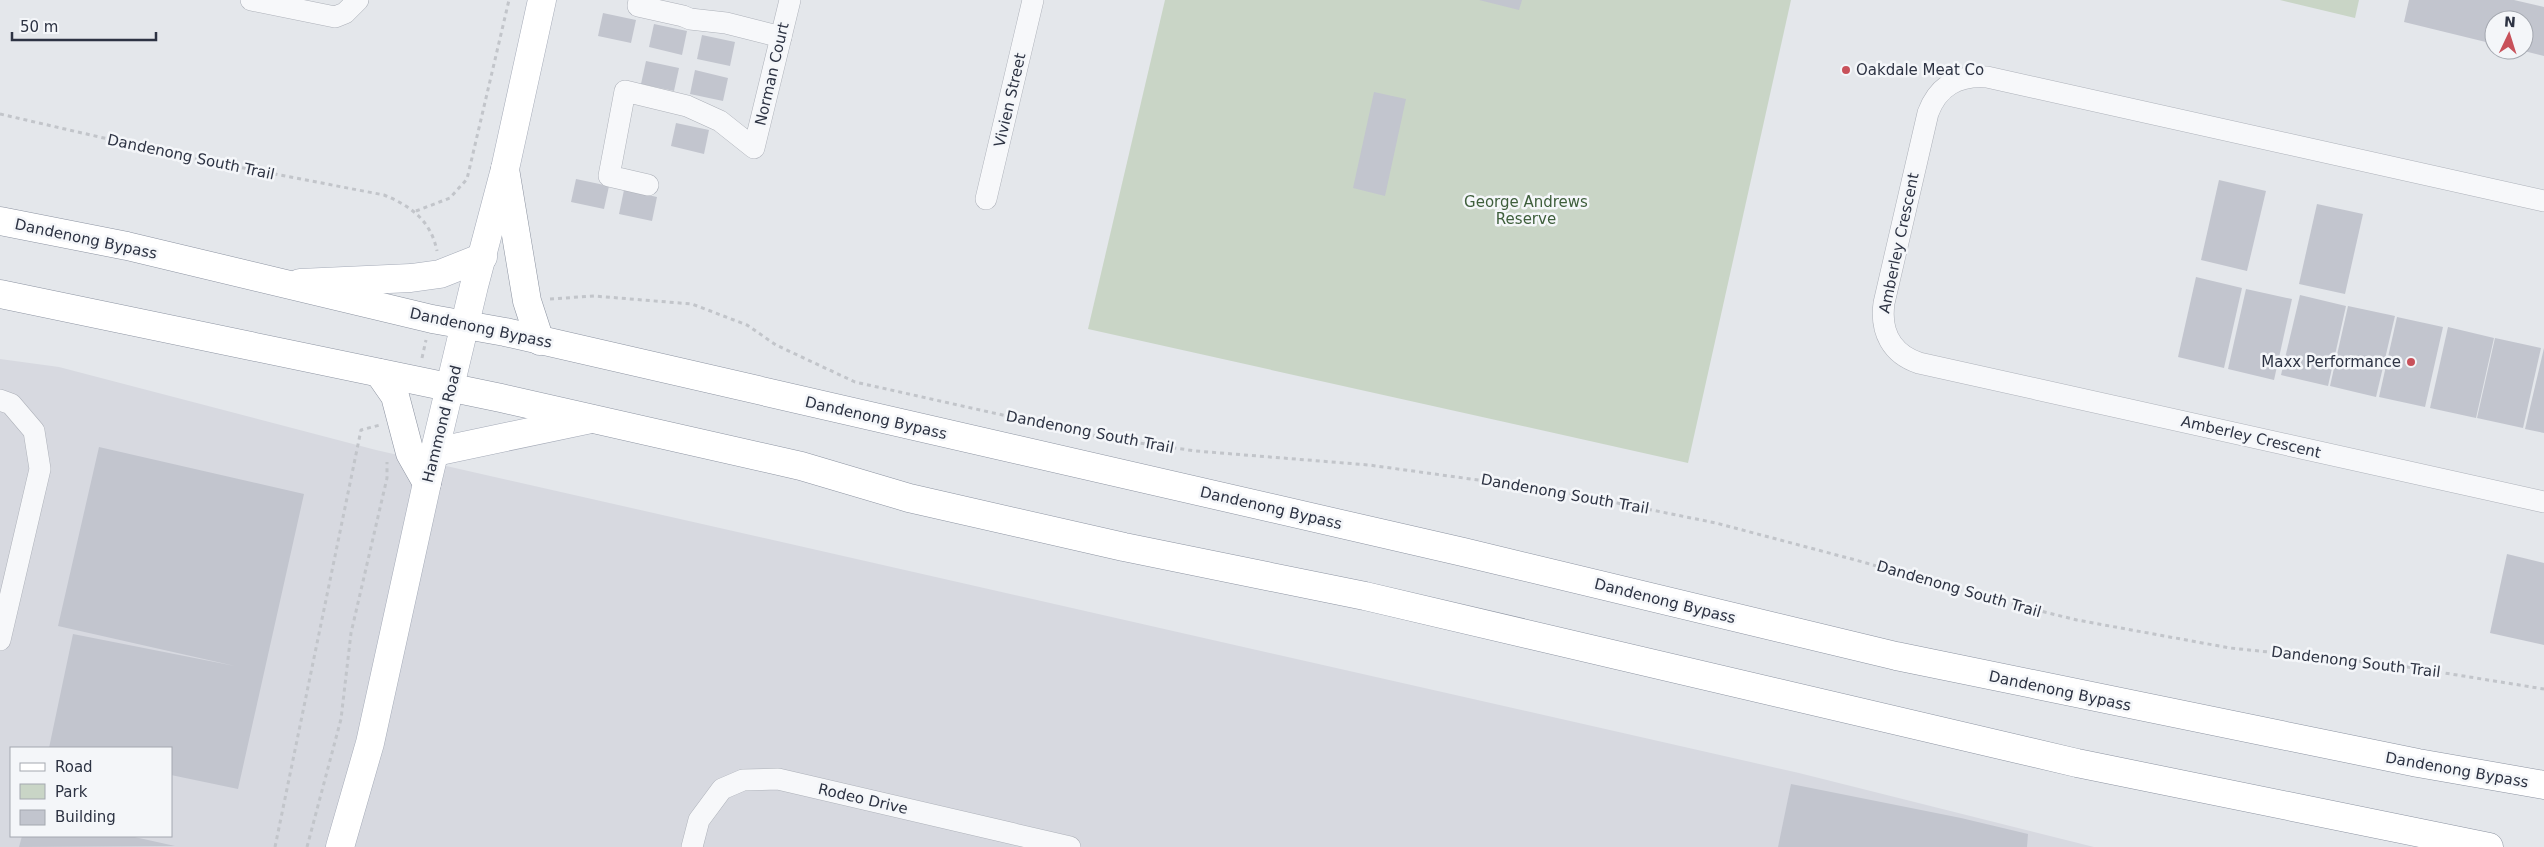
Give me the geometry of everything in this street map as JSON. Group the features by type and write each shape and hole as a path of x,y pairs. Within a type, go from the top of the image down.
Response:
{"main road":[{"name":"Hammond Road","path":"340,847 370,743 427,483 505,169 542,0"},
{"path":"505,169 528,301 540,341"},
{"name":"Dandenong Bypass","path":"0,221 127,246 432,319 466,324 1463,552 1906,658 2398,760 2544,785"},
{"path":"290,284 411,278 440,274 482,257"},
{"path":"0,294 451,387 801,466 909,498 1096,541 1375,598 2077,763 2489,847"},
{"path":"379,373 395,396 410,453 427,483"},
{"path":"435,452 591,419"}],"street":[{"path":"251,0 335,17 353,8 358,0"},
{"path":"639,0 638,6 690,19 726,23 781,37"},
{"name":"Norman Court","path":"648,185 609,176 624,91 687,106 720,121 754,148 790,0"},
{"name":"Vivien Street","path":"986,199 1034,0"},
{"name":"Amberley Crescent","path":"2544,202 1987,78 1968,77 1959,79 1943,88 1934,100 1928,113 1884,303 1883,320 1893,347 1900,355 1919,363 2544,502"},
{"path":"0,400 11,404 34,431 40,469 0,640"},
{"name":"Rodeo Drive","path":"692,847 699,820 722,789 743,780 778,779 1070,847"}],"path":[{"path":"415,212 450,198 467,179 509,0"},
{"name":"Dandenong South Trail","path":"0,114 186,157 384,195"},
{"name":"Dandenong South Trail","path":"594,296 692,304 747,325 776,345 855,382 1110,439 1196,451 1369,465 1558,491 1716,523 1863,562 1976,595 2087,622 2230,648 2396,665 2544,690"},
{"path":"275,847 361,430 384,424 385,430"},
{"path":"307,847 341,719 352,633 387,478 388,452"}],"shaded area":[{"path":"0,359 59,367 376,450 1799,773 2094,847 0,847"}],"green space":[{"name":"George Andrews Reserve","path":"1165,0 1791,0 1688,463 1088,329"},
{"path":"2280,0 2359,0 2355,18"}],"building":[{"path":"1479,0 1522,0 1519,10"},
{"path":"2409,0 2514,0 2544,7 2544,56 2534,54 2534,10 2484,10 2484,42 2404,22"},
{"path":"603,13 636,20 631,43 598,36"},
{"path":"654,24 687,31 682,55 649,47"},
{"path":"702,35 735,42 730,66 697,59"},
{"path":"646,61 679,68 674,91 641,84"},
{"path":"695,70 728,78 723,101 690,94"},
{"path":"1374,92 1406,99 1385,196 1353,188"},
{"path":"676,123 709,130 704,154 671,146"},
{"path":"576,179 609,186 604,209 571,202"},
{"path":"2219,180 2266,191 2247,271 2201,260"},
{"path":"624,190 657,197 652,221 619,214"},
{"path":"2317,204 2363,214 2345,294 2299,284"},
{"path":"2196,277 2242,288 2224,368 2178,357"},
{"path":"2246,289 2292,299 2274,380 2228,369"},
{"path":"2300,295 2346,306 2328,386 2281,375"},
{"path":"2348,306 2395,316 2376,397 2330,386"},
{"name":"Maxx Performance","path":"2397,317 2443,327 2425,407 2379,397"},
{"path":"2448,327 2494,338 2476,418 2430,408"},
{"path":"2495,338 2541,348 2523,428 2477,418"},
{"path":"2544,348 2544,433 2525,429"},
{"path":"99,447 304,494 238,789 172,775 172,747 49,747 73,634 235,666 58,626"},
{"path":"2507,554 2544,563 2544,645 2490,633"},
{"path":"1791,784 1961,818 2028,834 2027,847 1778,847"},
{"path":"22,837 134,837 175,846 19,847"}],"place":[{"name":"Oakdale Meat Co","path":"1846,70"},
{"name":"Maxx Performance","path":"2411,362"}]}
